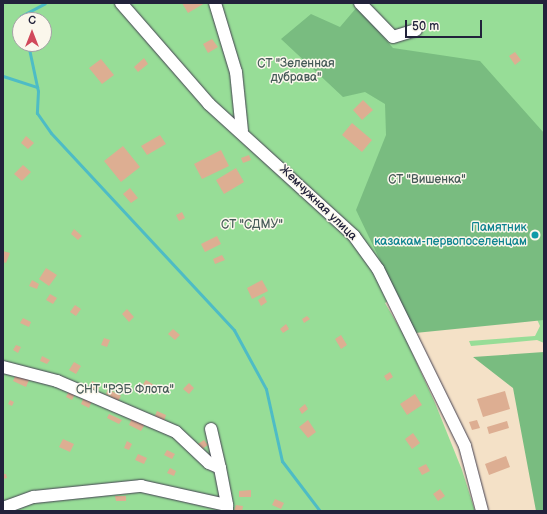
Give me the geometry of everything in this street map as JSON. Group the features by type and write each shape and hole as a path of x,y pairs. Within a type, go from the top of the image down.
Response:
{"street":[{"name":"Жемчужная улица","path":"121,3 209,104 242,131 354,236 378,269 465,446 482,511"},
{"path":"215,3 236,72 242,131"},
{"path":"360,3 393,37 416,30"},
{"path":"3,367 57,381 176,432 210,463 220,468"},
{"path":"3,508 34,497 141,486 227,508 211,429"}],"green space":[{"path":"3,3 544,3 544,208 385,303 405,337 435,403 462,470 475,511 3,511"},
{"name":"СТ \"Вишенка\"","path":"357,7 393,48 480,61 544,133 544,320 415,333 356,210 386,135 385,104 365,92 343,97 281,39 311,14 340,27"},
{"path":"519,265 544,322 544,343 537,340 471,346 469,341 535,336 540,326 513,266"},
{"path":"544,352 544,511 536,511 513,388 473,357"}],"building":[{"path":"182,3 205,3 188,13"},
{"path":"212,39 218,47 208,53 203,44"},
{"path":"515,52 521,60 515,65 509,56"},
{"path":"144,58 148,64 138,72 134,67"},
{"path":"101,59 114,75 102,84 89,68"},
{"path":"363,100 373,110 362,120 353,110"},
{"path":"352,123 372,140 362,152 342,135"},
{"path":"160,135 166,144 147,155 141,146"},
{"path":"26,136 34,143 28,149 21,143"},
{"path":"123,146 140,167 121,182 104,161"},
{"path":"221,150 229,166 202,179 194,164"},
{"path":"249,155 251,160 243,163 241,158"},
{"path":"23,165 31,172 22,181 14,174"},
{"path":"236,168 244,182 224,194 216,180"},
{"path":"130,188 138,198 131,203 123,194"},
{"path":"182,212 185,218 179,221 176,215"},
{"path":"74,229 82,236 78,240 71,234"},
{"path":"217,236 221,244 205,252 201,244"},
{"path":"3,251 10,253 6,263 3,262"},
{"path":"222,255 225,260 215,264 213,259"},
{"path":"46,268 57,275 49,286 39,279"},
{"path":"32,280 39,284 37,289 29,286"},
{"path":"262,280 268,291 252,299 247,288"},
{"path":"50,294 57,298 53,304 46,300"},
{"path":"264,296 267,302 261,306 258,300"},
{"path":"75,305 81,309 76,316 70,312"},
{"path":"127,309 134,317 129,322 122,314"},
{"path":"307,316 310,319 304,323 302,319"},
{"path":"23,318 31,322 29,327 20,323"},
{"path":"286,324 289,329 283,333 280,329"},
{"path":"173,329 180,335 175,340 168,334"},
{"path":"341,335 347,345 341,349 335,339"},
{"path":"104,338 110,340 107,347 101,345"},
{"path":"16,345 21,347 18,353 13,350"},
{"path":"42,356 50,360 47,364 40,361"},
{"path":"74,362 81,366 76,374 69,370"},
{"path":"390,372 393,377 387,381 384,376"},
{"path":"16,374 29,380 26,387 13,381"},
{"path":"146,380 154,385 151,390 143,384"},
{"path":"92,381 100,385 98,391 90,387"},
{"path":"189,383 194,388 189,394 183,389"},
{"path":"108,389 121,396 118,401 106,394"},
{"path":"69,391 75,394 72,400 66,397"},
{"path":"505,391 510,409 483,417 477,399"},
{"path":"415,394 422,405 407,415 400,404"},
{"path":"84,397 92,401 89,408 81,404"},
{"path":"10,400 14,402 12,406 8,404"},
{"path":"305,404 308,409 302,414 299,409"},
{"path":"157,411 166,415 164,421 154,418"},
{"path":"109,414 122,420 119,424 107,418"},
{"path":"132,418 145,424 141,431 129,425"},
{"path":"308,420 316,432 308,438 299,427"},
{"path":"477,420 480,428 472,430 469,422"},
{"path":"507,421 509,428 489,434 487,427"},
{"path":"413,433 420,443 412,449 405,439"},
{"path":"63,439 74,444 70,452 59,447"},
{"path":"204,440 208,445 202,449 198,444"},
{"path":"127,441 132,444 129,450 124,448"},
{"path":"167,450 175,454 172,459 164,455"},
{"path":"138,454 147,458 144,464 135,460"},
{"path":"506,456 510,467 489,475 485,464"},
{"path":"426,464 430,471 422,475 418,468"},
{"path":"170,468 176,471 174,476 167,473"},
{"path":"3,474 6,474 7,478 3,479"},
{"path":"440,489 445,496 438,501 433,494"},
{"path":"251,490 251,497 239,497 239,491"},
{"path":"115,496 126,496 126,501 116,501"},
{"path":"275,499 284,503 281,509 272,505"},
{"path":"236,505 243,506 242,511 234,511"}],"waterway":[{"path":"28,12 45,3"},
{"path":"30,52 38,91 37,113 51,133 234,330 266,389 282,461 320,511"},
{"path":"3,76 37,87"}],"place":[{"name":"Памятник казакам-первопоселенцам","path":"535,235"}],"park label":[{"name":"СТ \"Зеленная дубрава\"","path":"296,71"},
{"name":"СТ \"СДМУ\"","path":"252,225"},
{"name":"СНТ \"РЭБ Флота\"","path":"125,390"}]}
